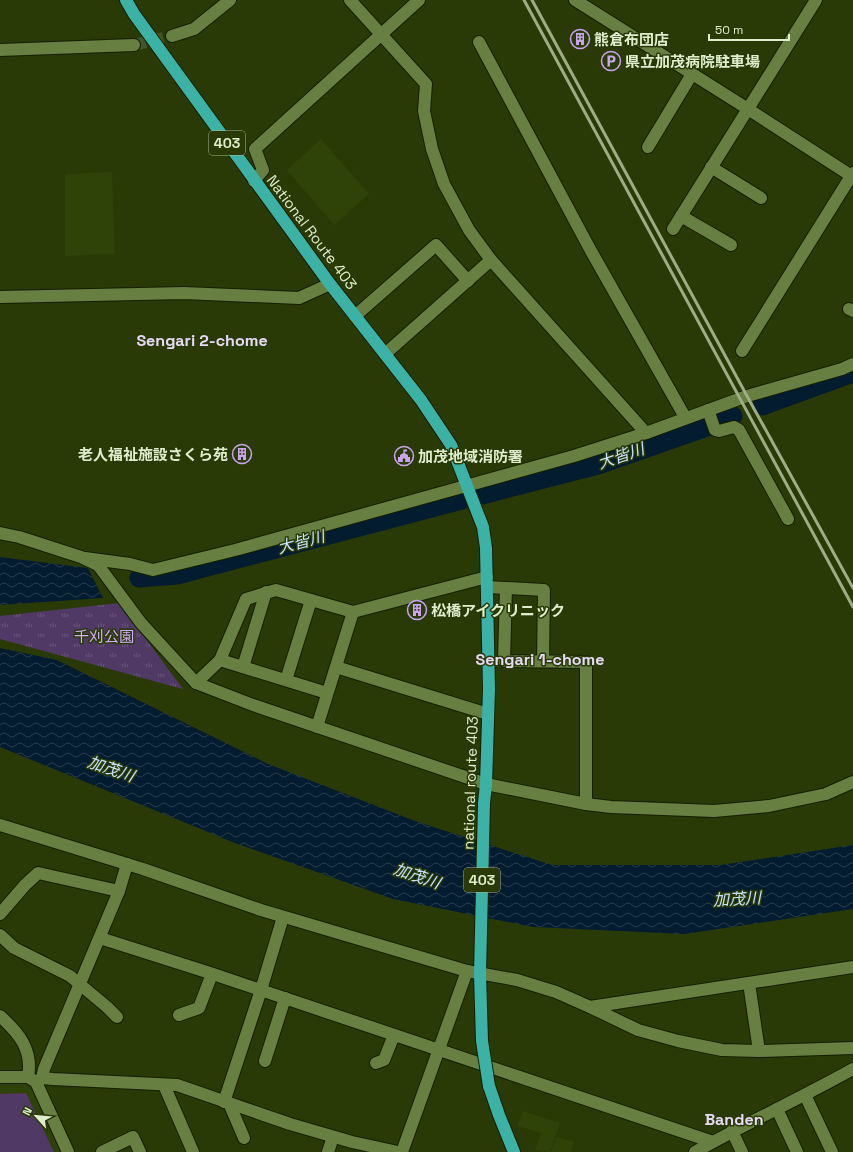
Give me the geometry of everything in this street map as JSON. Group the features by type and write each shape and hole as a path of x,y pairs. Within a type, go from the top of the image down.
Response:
{"highway":[{"name":"National Route 403","path":"126,0 134,14 254,181 330,284 421,400 451,445 468,486"},
{"name":"national route 403","path":"468,486 483,527 486,548 487,582 488,714 480,958 482,1041 489,1086 514,1152"}],"street":[{"path":"172,36 194,29 230,0"},
{"path":"350,0 426,84 424,111 432,149 444,184 469,230 491,260 646,432"},
{"path":"254,181 263,170 255,149 419,0"},
{"path":"575,0 852,175 742,351"},
{"path":"673,229 816,0"},
{"path":"479,42 591,251 685,417"},
{"path":"0,50 134,45"},
{"path":"648,147 692,74"},
{"path":"711,167 761,198"},
{"path":"681,216 731,245"},
{"path":"355,316 436,245 468,281"},
{"path":"385,354 491,260"},
{"path":"0,297 184,292 299,298 330,284"},
{"path":"81,557 130,564 153,570 242,548 574,456 646,432 685,417 711,418 747,396 842,369 853,364"},
{"path":"711,418 715,430 718,431 734,427 739,430 788,520"},
{"path":"0,534 19,537 81,557 98,565 141,623 196,683 253,705 486,784 586,804 611,807 714,811 769,806 826,794 853,782"},
{"path":"196,683 220,660 246,599 276,590 353,612 487,582 506,588 544,590 543,661"},
{"path":"506,588 504,661 586,662 586,804"},
{"path":"243,667 266,592"},
{"path":"286,680 311,600"},
{"path":"317,727 353,612"},
{"path":"220,660 328,693"},
{"path":"336,667 488,714"},
{"path":"0,825 127,864 283,917 467,972 517,980 556,992 638,1030 678,1041 722,1050 759,1051 853,1048"},
{"path":"35,1079 44,1069 80,985 119,891 127,864"},
{"path":"0,914 38,873 119,891"},
{"path":"244,1138 226,1102 283,917"},
{"path":"0,935 14,948 70,976 117,1017"},
{"path":"100,938 261,990 713,1142"},
{"path":"590,1007 853,967"},
{"path":"402,1152 467,972"},
{"path":"179,1015 199,1008 212,974"},
{"path":"749,982 759,1051"},
{"path":"265,1061 285,998"},
{"path":"0,1016 23,1040 35,1079 68,1152"},
{"path":"376,1063 384,1060 394,1035"},
{"path":"695,1152 732,1131 805,1095 853,1069"},
{"path":"0,1077 177,1085 290,1124 352,1142 398,1152"},
{"path":"164,1085 193,1152"},
{"path":"805,1095 832,1152"},
{"path":"777,1109 797,1152"},
{"path":"732,1131 742,1152"},
{"path":"328,1152 333,1136"},
{"path":"102,1152 134,1137 140,1152"}],"shaded area":[{"path":"321,139 369,194 334,225 287,170"},
{"path":"112,172 115,254 65,256 65,174"},
{"path":"0,1082 30,1084 62,1152 0,1152"},
{"path":"523,1111 560,1123 550,1152 535,1150 541,1133 517,1126"},
{"path":"556,1137 574,1142 571,1152 551,1152"}],"green space":[{"name":"千刈公園","path":"119,603 183,689 0,639 0,616"},
{"path":"26,1093 54,1152 0,1152 0,1094"}],"water":[{"path":"0,557 88,568 103,598 0,605"},
{"name":"加茂川","path":"0,648 57,660 268,764 415,821 552,865 721,865 853,845 853,909 684,934 533,927 393,899 235,843 0,747"}],"waterway":[{"name":"大皆川","path":"762,406 853,373"},
{"name":"大皆川","path":"482,495 598,465 710,426 733,416"},
{"name":"大皆川","path":"139,578 177,575 462,500"}],"tunnel":[{"path":"134,45 172,36"}],"railway":[{"path":"524,0 853,607"},
{"path":"532,0 853,588"}],"place":[{"name":"熊倉布団店","path":"580,39"},
{"name":"県立加茂病院駐車場","path":"611,61"},
{"name":"老人福祉施設さくら苑","path":"242,454"},
{"name":"加茂地域消防署","path":"404,456"},
{"name":"松橋アイクリニック","path":"417,610"}],"district":[{"name":"Sengari 2-chome","path":"202,340"},
{"name":"Sengari 1-chome","path":"540,659"},
{"name":"Banden","path":"734,1119"}]}
